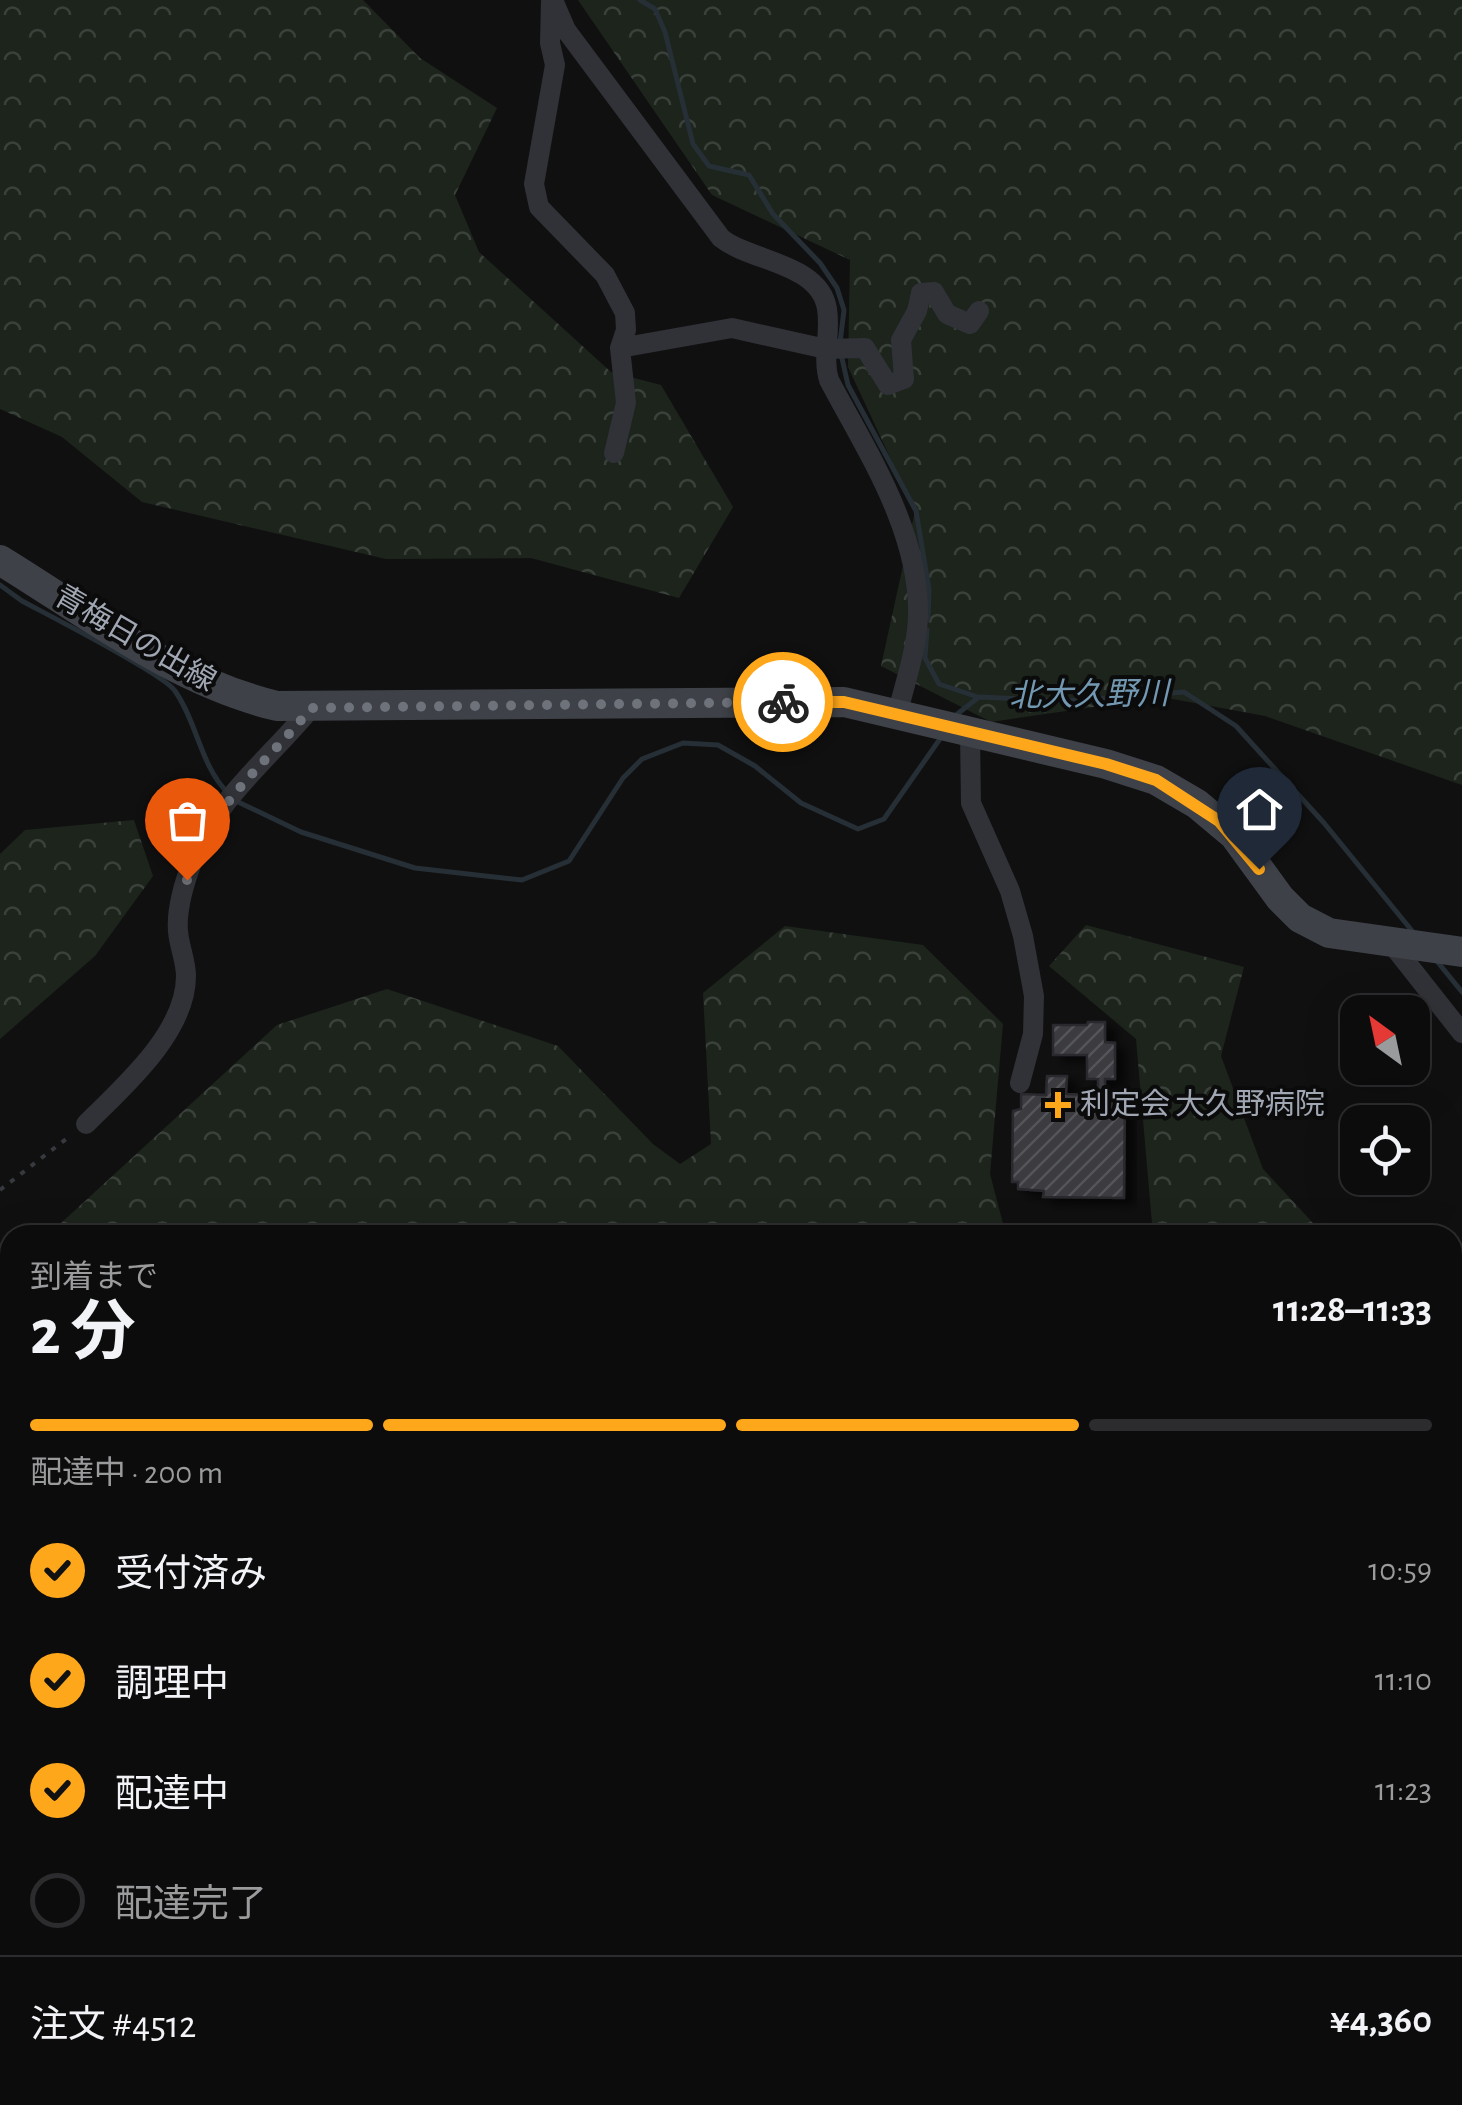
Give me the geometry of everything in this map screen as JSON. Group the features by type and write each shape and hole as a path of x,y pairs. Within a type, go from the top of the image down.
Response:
{"main road":[{"name":"青梅日の出線","path":"0,560 201,681 242,698 277,706 844,702 1106,764 1156,780 1198,804 1234,835 1280,898 1300,918 1329,933 1426,947"}],"street":[{"path":"552,0 550,42 555,64 534,184 539,207 605,275 625,313 626,330 620,348 626,404 614,453"},
{"path":"552,0 566,30 721,238 734,249 786,267 818,287 827,308 829,380 886,487 912,563 918,618 897,715"},
{"path":"620,348 732,328 826,349 865,348 888,384 904,379 901,340 917,311 921,294 934,292 947,314 970,324 979,311"},
{"path":"86,1124 129,1081 167,1034 181,1008 186,976 178,930 179,906 195,855 224,806 311,708"},
{"path":"953,729 971,803 1010,891 1023,936 1034,996 1032,1034 1020,1084"},
{"path":"1426,947 1462,1032"}],"path":[{"path":"0,1190 86,1124"}],"green space":[{"path":"0,0 363,0 420,58 497,108 455,195 479,252 611,372 661,385 733,507 679,598 531,558 386,559 142,502 62,437 0,409"},
{"path":"578,0 1462,0 1462,785 1265,716 1162,697 991,722 881,666 915,511 848,367 850,260 712,195"},
{"path":"134,820 153,876 95,956 0,1039 0,854 25,830"},
{"path":"1086,925 1244,967 1221,1056 1263,1169 1315,1225 1152,1225 1136,1039 1049,966"},
{"path":"785,926 923,945 1003,1024 990,1174 1003,1225 59,1225 277,1025 387,989 558,1046 653,1144 680,1164 711,1144 703,993"}],"building":[{"path":"1105,1022 1105,1042 1115,1043 1115,1079 1105,1079 1105,1095 1125,1095 1124,1198 1043,1197 1044,1191 1018,1189 1018,1182 1012,1182 1013,1111 1021,1109 1021,1094 1046,1095 1047,1076 1067,1076 1066,1094 1098,1095 1098,1079 1087,1079 1087,1055 1053,1055 1053,1025"}],"waterway":[{"path":"640,0 655,9 665,32 693,144 709,166 749,175 773,214 820,263 837,288 844,310 840,343"},
{"path":"841,354 848,385 916,511 929,589 928,619"},
{"name":"北大久野川","path":"0,585 129,659 175,691 211,770 228,793"},
{"path":"927,630 925,658 939,684 978,697"},
{"name":"北大久野川","path":"956,715 979,697 1067,701 1184,692 1236,726 1324,823 1413,932"},
{"name":"北大久野川","path":"236,801 301,832 415,868 522,880 569,861 623,778 642,759 683,743 718,745 755,766 801,803 858,829 884,819 942,736"},
{"name":"北大久野川","path":"1436,960 1462,992"}],"way so far":[{"path":"187,880 195,855 221,808 311,708 783,702"}],"place":[{"name":"利定会 大久野病院","path":"1058,1105"}],"route":[{"path":"783,702 844,702 1106,764 1156,780 1219,821 1259,869"}]}
